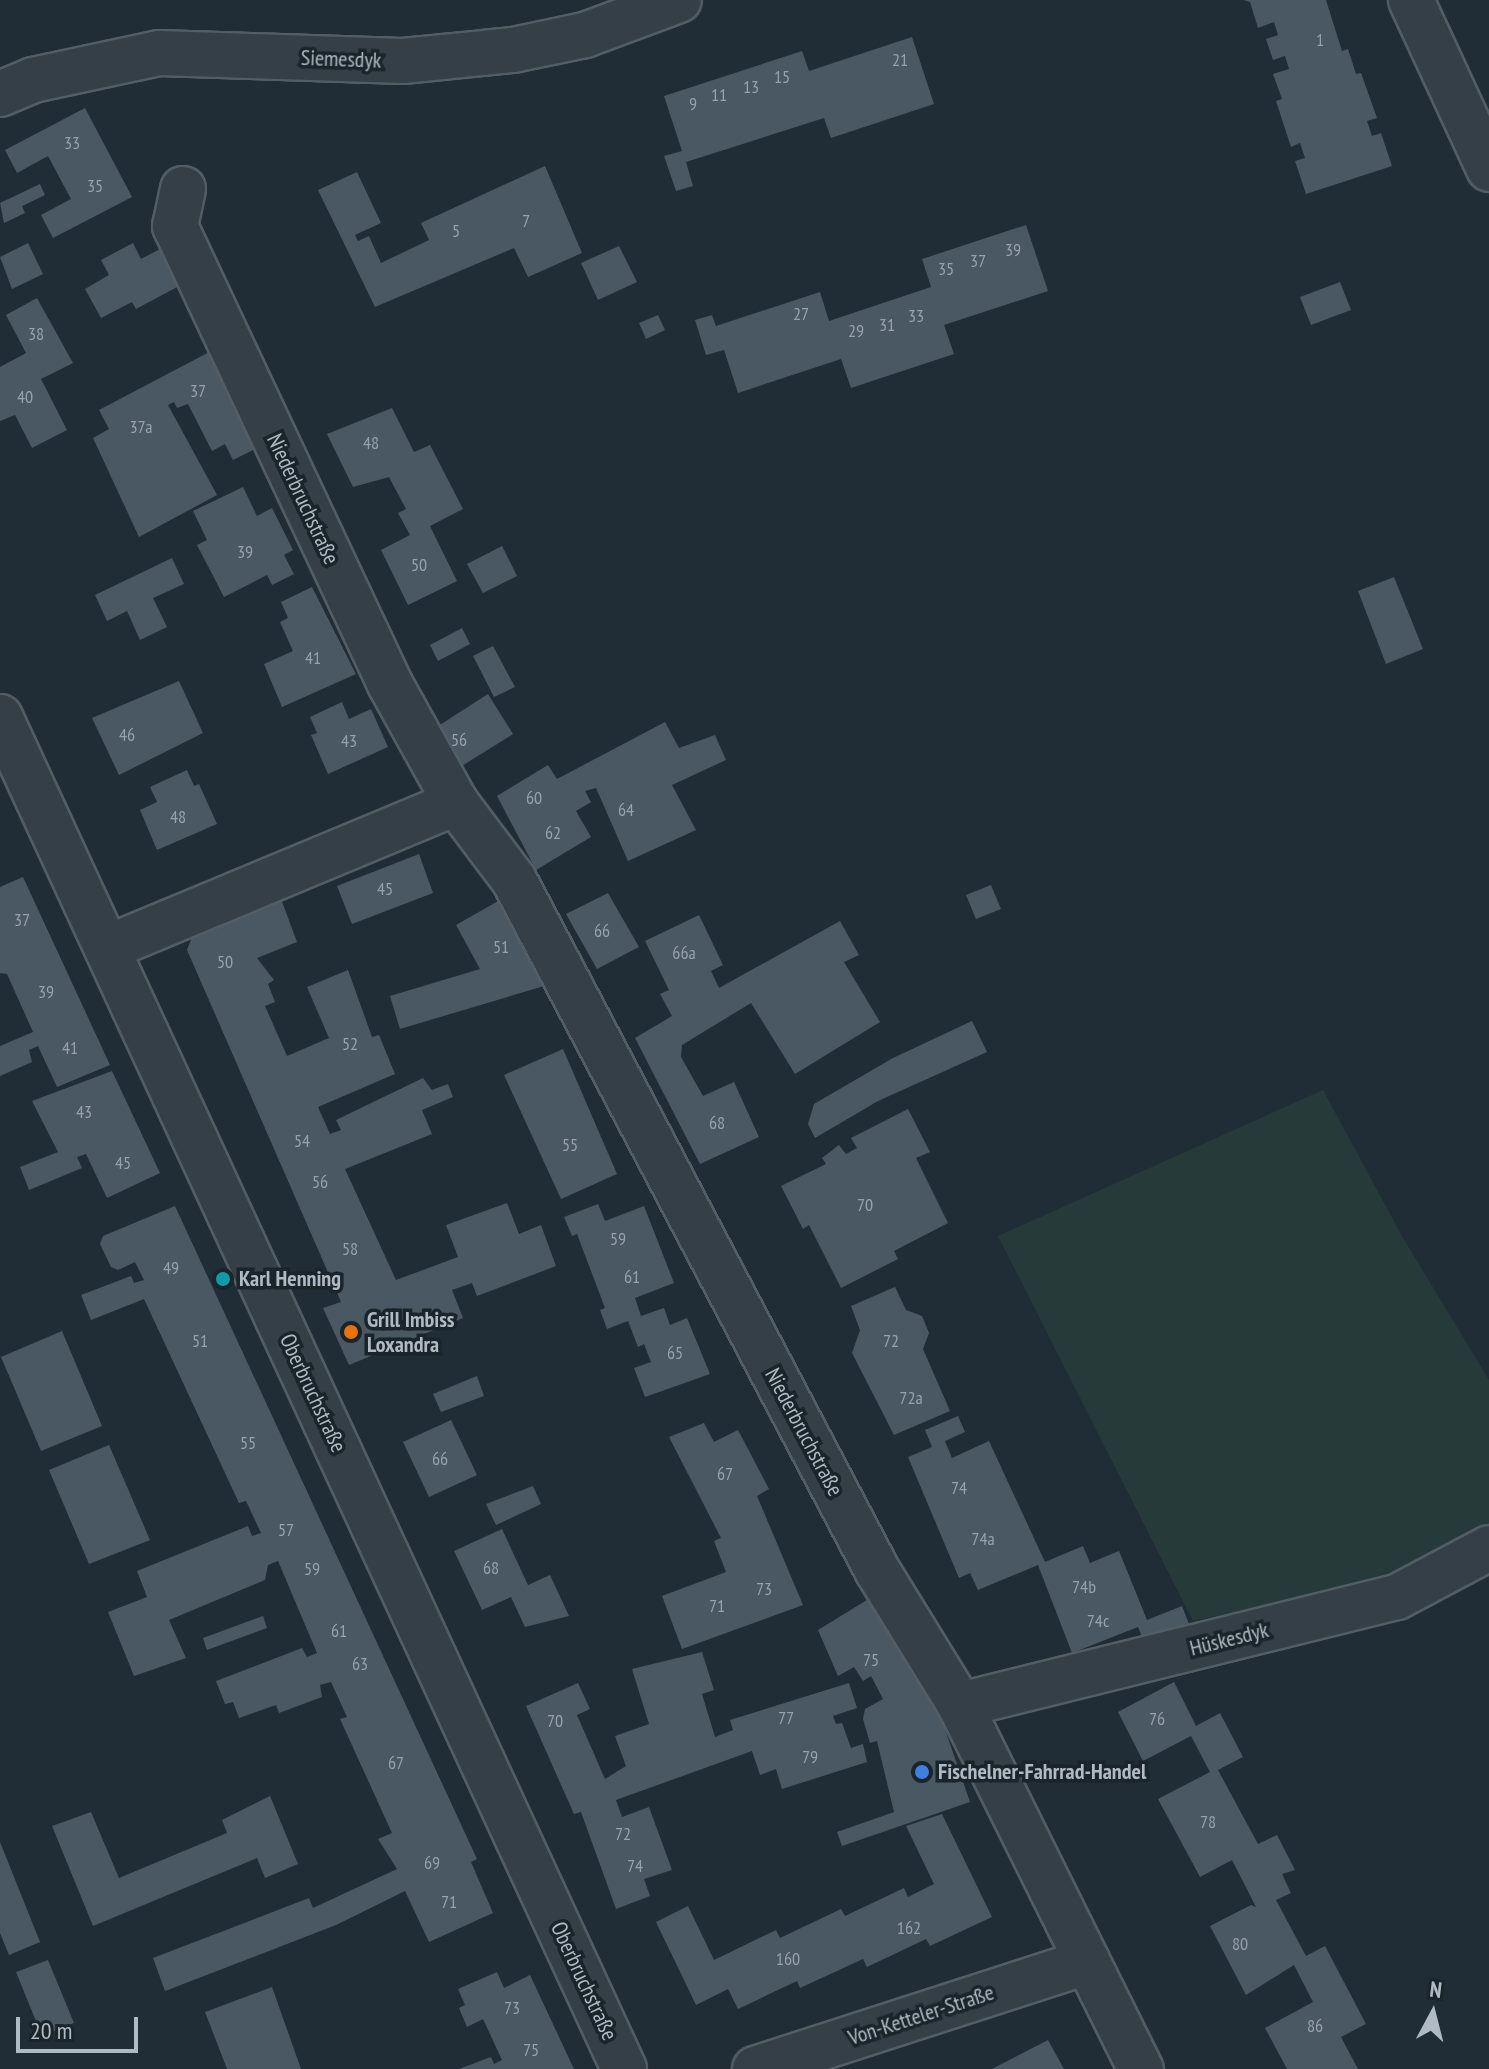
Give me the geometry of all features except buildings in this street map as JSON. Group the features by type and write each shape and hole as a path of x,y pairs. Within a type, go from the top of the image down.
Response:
{"street":[{"name":"Siemesdyk","path":"0,94 33,80 159,53 403,61 513,50 585,35 679,0"},
{"path":"1411,0 1489,169"},
{"name":"Niederbruchstraße","path":"183,189 175,226 390,684 456,803 514,880 877,1570 960,1705 1141,2069"},
{"name":"Oberbruchstraße","path":"0,717 624,2069"},
{"path":"107,948 456,803"},
{"name":"Hüskesdyk","path":"960,1705 1397,1597 1489,1548"},
{"name":"Von-Ketteler-Straße","path":"755,2069 845,2055 1087,1962"}],"green space":[{"path":"1323,1090 1403,1238 1489,1380 1489,1525 1391,1577 1193,1621 998,1236"}],"place":[{"name":"Karl Henning","path":"223,1279"},
{"name":"Grill Imbiss Loxandra","path":"351,1332"},
{"name":"Fischelner-Fahrrad-Handel","path":"922,1772"}]}
